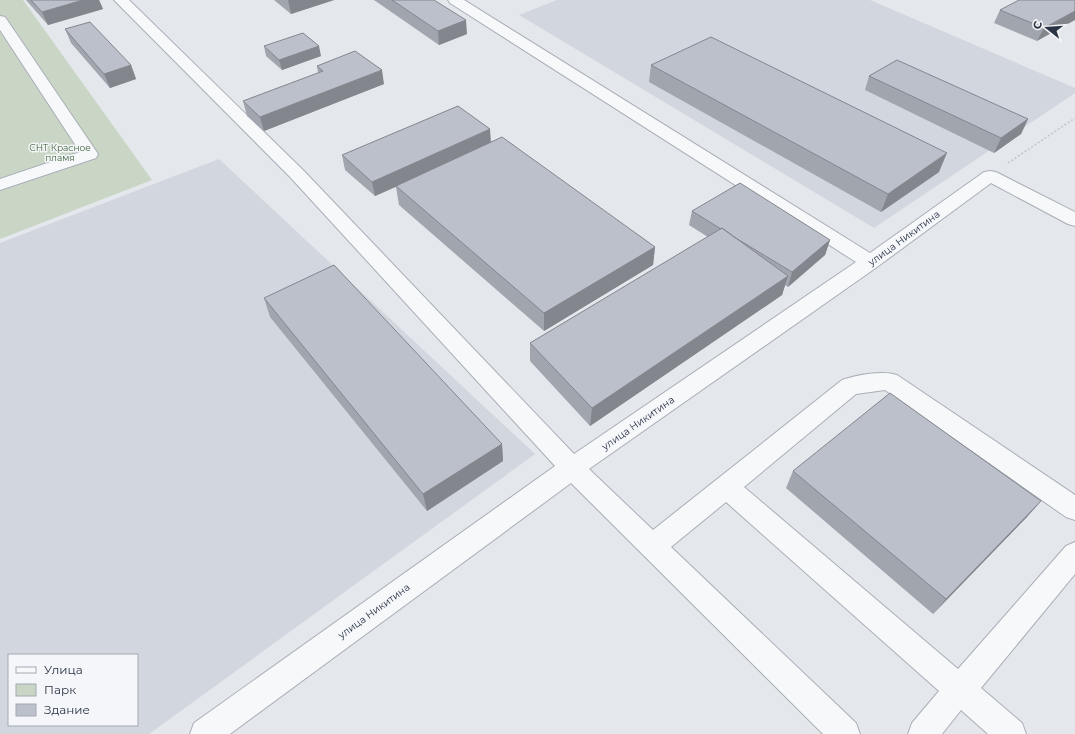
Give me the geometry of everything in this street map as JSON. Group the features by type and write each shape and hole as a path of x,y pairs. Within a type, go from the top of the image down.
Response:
{"street":[{"path":"121,0 296,174 572,468 845,734"},
{"path":"455,0 870,262"},
{"path":"0,20 90,154 0,185"},
{"path":"990,176 1075,220"},
{"name":"улица Никитина","path":"205,734 572,468 870,262 990,176"},
{"path":"653,546 850,386 889,381 1075,509"},
{"path":"726,487 1011,734"},
{"path":"923,734 959,689 960,690 1075,554"}],"path":[{"path":"990,176 1075,118"}],"shaded area":[{"path":"557,0 870,0 1075,88 1075,93 874,228 519,15"},
{"path":"219,159 535,454 149,734 0,734 0,243"}],"green space":[{"name":"СНТ Красное пламя","path":"0,0 23,0 152,180 0,239"}],"building":[{"path":"31,0 83,0 42,12"},
{"path":"392,0 434,0 466,20 438,31"},
{"path":"1019,0 1075,0 1075,11 1044,28 1000,10"},
{"path":"90,22 131,65 104,74 65,29"},
{"path":"303,33 319,46 279,60 264,46"},
{"path":"711,37 947,153 888,194 651,65"},
{"path":"355,51 382,70 260,117 243,101 323,71 317,66"},
{"path":"897,60 1028,119 1001,138 869,76"},
{"path":"458,106 490,129 372,182 342,155"},
{"path":"502,137 655,247 544,313 396,186"},
{"path":"740,183 830,240 792,272 692,211"},
{"path":"722,228 788,276 592,408 530,343"},
{"path":"334,265 502,444 423,494 264,298"},
{"path":"890,393 1041,501 946,599 793,471"}]}
